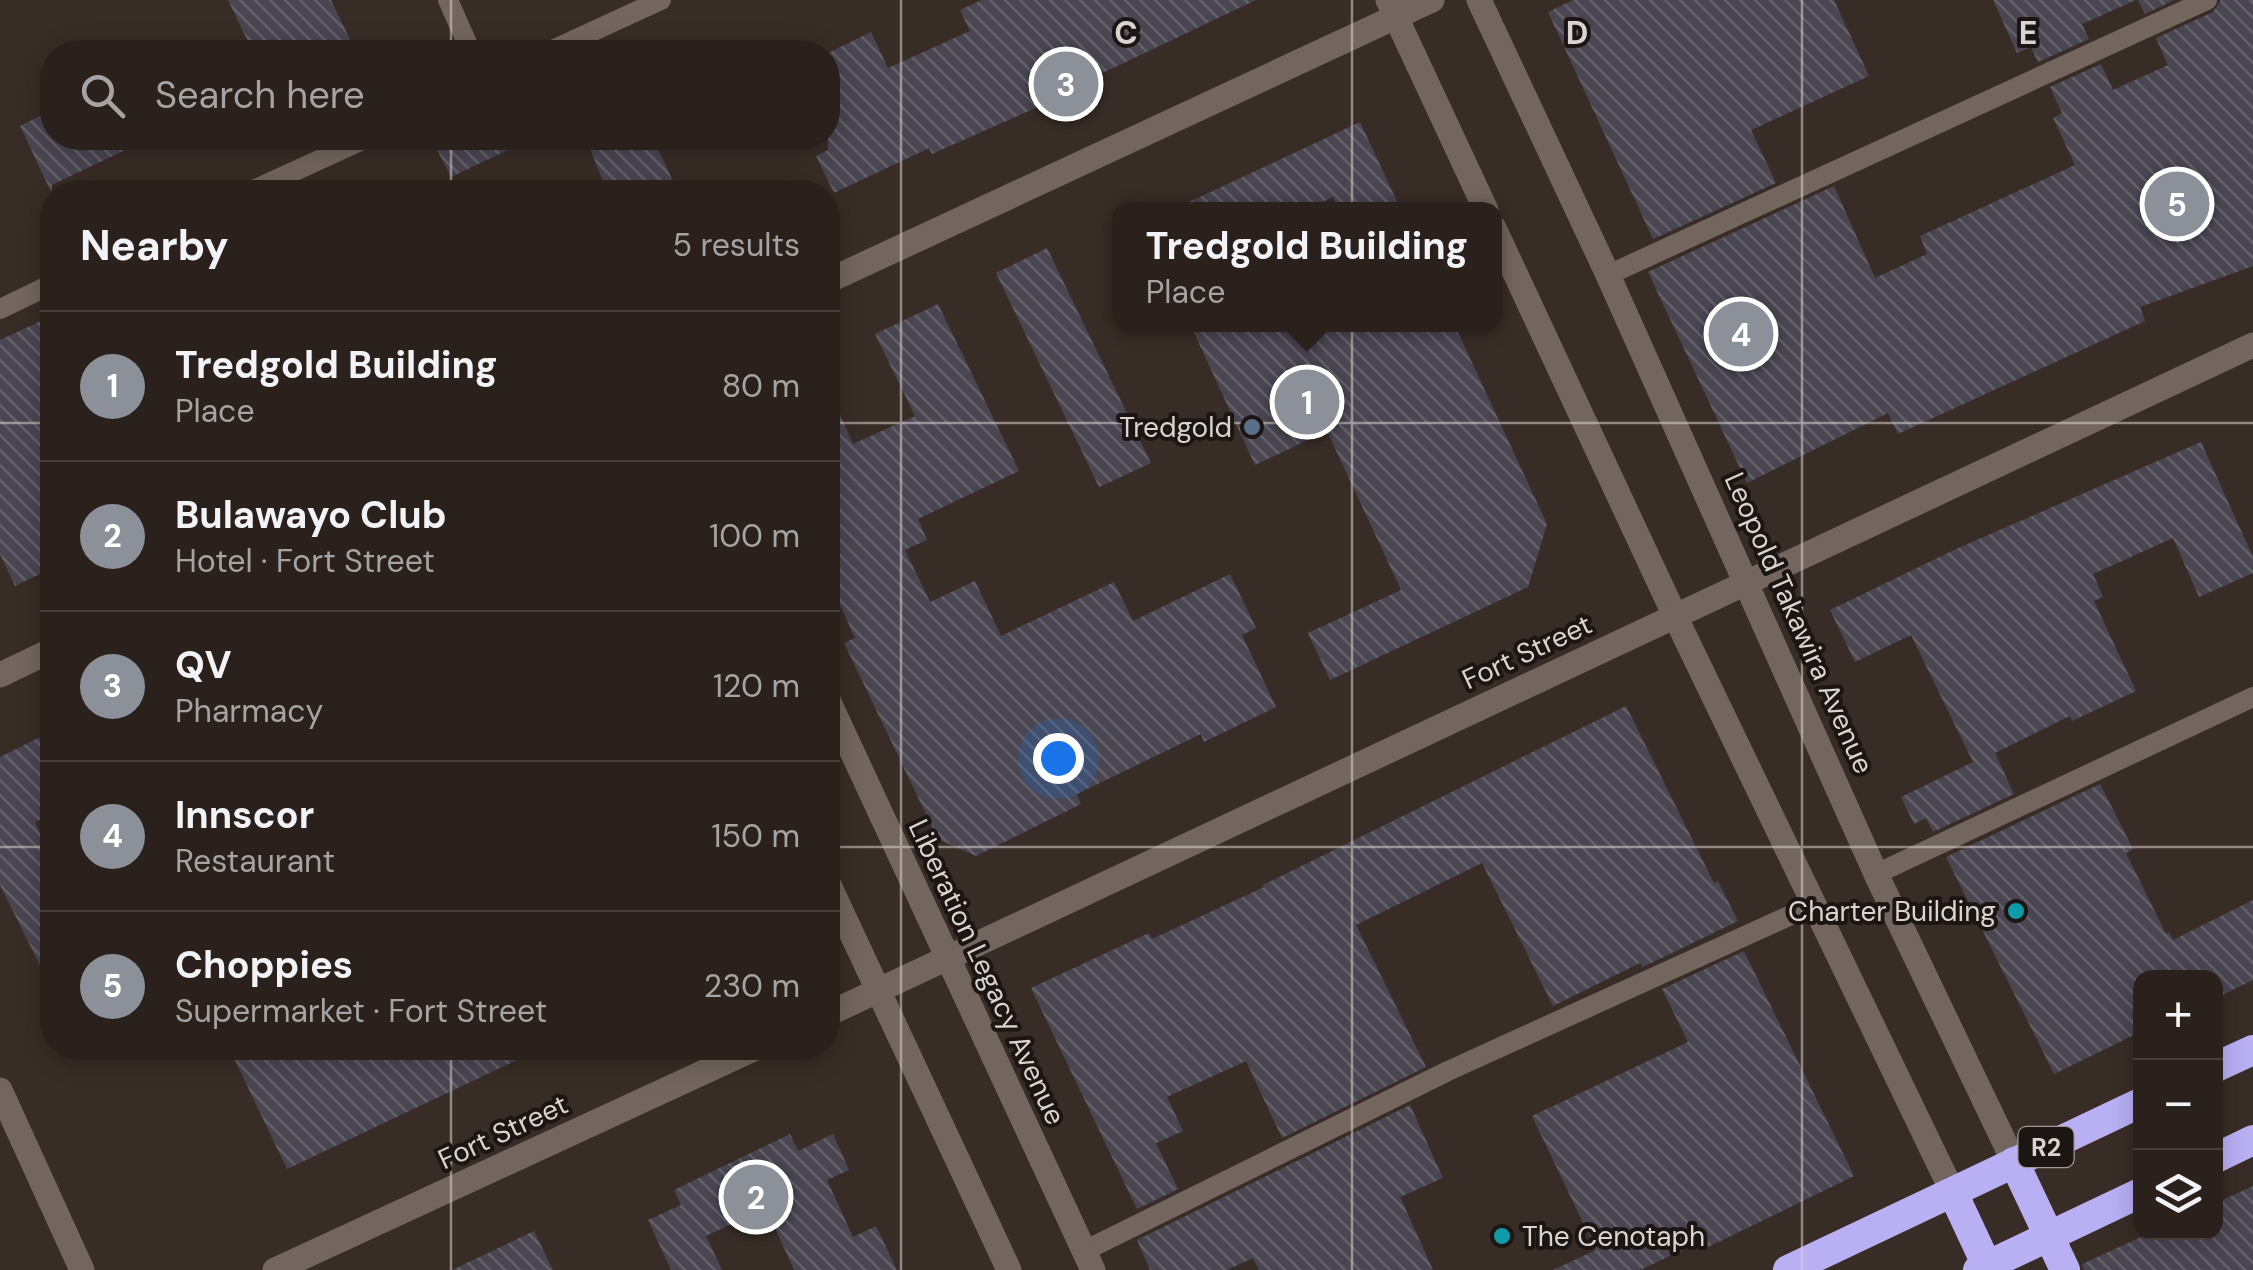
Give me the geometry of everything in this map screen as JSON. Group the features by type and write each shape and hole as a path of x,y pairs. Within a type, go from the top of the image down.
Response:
{"highway":[{"path":"2223,1064 2253,1050"},
{"name":"R2","path":"1788,1270 2133,1106"},
{"path":"2223,1155 2253,1140"},
{"name":"Leopold Takawira Avenue","path":"2014,1162 2065,1270"},
{"path":"1952,1193 1985,1269 2133,1196"}],"street":[{"path":"840,275 1392,8 1432,0"},
{"name":"Leopold Takawira Avenue","path":"1479,0 1608,274 1876,874 2014,1162"},
{"path":"1392,8 1482,202"},
{"path":"1502,245 1952,1193"},
{"name":"Fort Street","path":"840,1008 2253,345"},
{"path":"0,675 40,656"},
{"name":"Liberation Legacy Avenue","path":"840,726 1088,1260"},
{"path":"840,909 1008,1270"},
{"name":"Fort Street","path":"275,1270 730,1060"},
{"path":"0,1090 82,1270"}],"lane":[{"path":"448,0 466,40"},
{"path":"574,40 661,0"},
{"path":"1608,274 2207,0"},
{"path":"275,180 340,150"},
{"path":"0,309 40,290"},
{"path":"1876,874 2253,697"},
{"path":"1088,1260 1448,1071 1813,906"}],"building":[{"path":"228,0 331,0 350,40 247,40"},
{"path":"982,0 1256,0 1048,99 1049,102 932,154 929,148 840,190 840,180 828,180 816,156 840,150 840,47 871,32 888,68 970,31 960,10"},
{"path":"1573,0 1834,0 1869,76 1751,130 1776,183 1653,239 1548,12"},
{"path":"1993,0 2136,0 2082,24 2089,39 2038,62 2031,47 2017,53"},
{"path":"2138,0 2174,0 2145,14"},
{"path":"2221,0 2253,0 2253,266 2140,307 2145,321 1898,434 1888,413 1747,483 1648,272 1834,186 1875,278 1927,254 1920,236 2075,165 2053,118 2062,113 2050,87 2101,64 2113,90 2168,65 2156,38 2213,12"},
{"path":"40,116 40,150 125,150 62,180 45,180 20,126"},
{"path":"1360,122 1397,202 1335,202 1333,197 1323,202 1189,202"},
{"path":"437,150 508,150 451,177"},
{"path":"591,150 659,150 672,180 602,180"},
{"path":"1047,248 1151,463 1099,487 996,273"},
{"path":"938,304 1019,471 918,519 927,540 905,550 930,602 975,581 1001,636 1114,582 1133,621 1230,574 1256,628 1242,635 1276,707 1204,742 1201,734 1077,794 1081,804 976,856 938,839 844,643 855,638 840,605 840,414 853,444 915,416 875,334"},
{"path":"40,322 40,574 15,586 0,554 0,340"},
{"path":"1194,332 1458,332 1547,524 1528,587 1330,680 1308,633 1401,590 1327,431 1255,465"},
{"path":"2201,442 2253,557 2253,573 2199,597 2173,538 2093,574 2103,597 2094,601 2136,691 2072,721 2070,716 1995,753 2014,794 1933,832 1926,818 1914,824 1901,797 1973,762 1911,635 1855,662 1830,610 1954,550"},
{"path":"1626,706 1714,883 1718,881 1738,921 1553,1006 1482,863 1356,925 1426,1067 1282,1138 1246,1061 1167,1097 1183,1131 1156,1143 1178,1189 1137,1209 1031,988 1149,933 1152,939 1264,887"},
{"path":"40,737 40,820 35,822 40,832 40,966 0,885 0,757"},
{"name":"Charter Building","path":"2100,784 2133,849 2126,853 2166,934 2169,932 2173,940 2253,900 2253,980 2223,995 2223,970 2133,970 2133,1035 2054,1074 1946,857"},
{"path":"1744,951 1854,1176 1706,1248 1702,1241 1640,1270 1553,1270 1596,1250 1532,1116 1688,1042 1662,989"},
{"path":"235,1060 517,1060 287,1169"},
{"path":"1410,1105 1443,1178 1400,1197 1433,1270 1259,1270 1253,1258 1227,1270 1150,1270 1137,1240"},
{"path":"790,1134 798,1151 833,1134 849,1170 827,1180 853,1237 876,1226 897,1270 794,1270 766,1208 706,1236 722,1270 671,1270 648,1220 681,1205 674,1190"},
{"path":"2253,1186 2253,1270 2084,1270 2082,1264 2134,1240 2223,1240 2223,1200"},
{"path":"534,1231 553,1270 452,1270"}],"place":[{"name":"QV","path":"1066,84"},
{"name":"Choppies","path":"2177,204"},
{"name":"Innscor","path":"1741,334"},
{"name":"Tredgold Building","path":"1307,402"},
{"name":"Tredgold","path":"1252,427"},
{"name":"Charter Building","path":"2016,911"},
{"name":"Bulawayo Club","path":"756,1197"},
{"name":"The Cenotaph","path":"1502,1236"}]}
